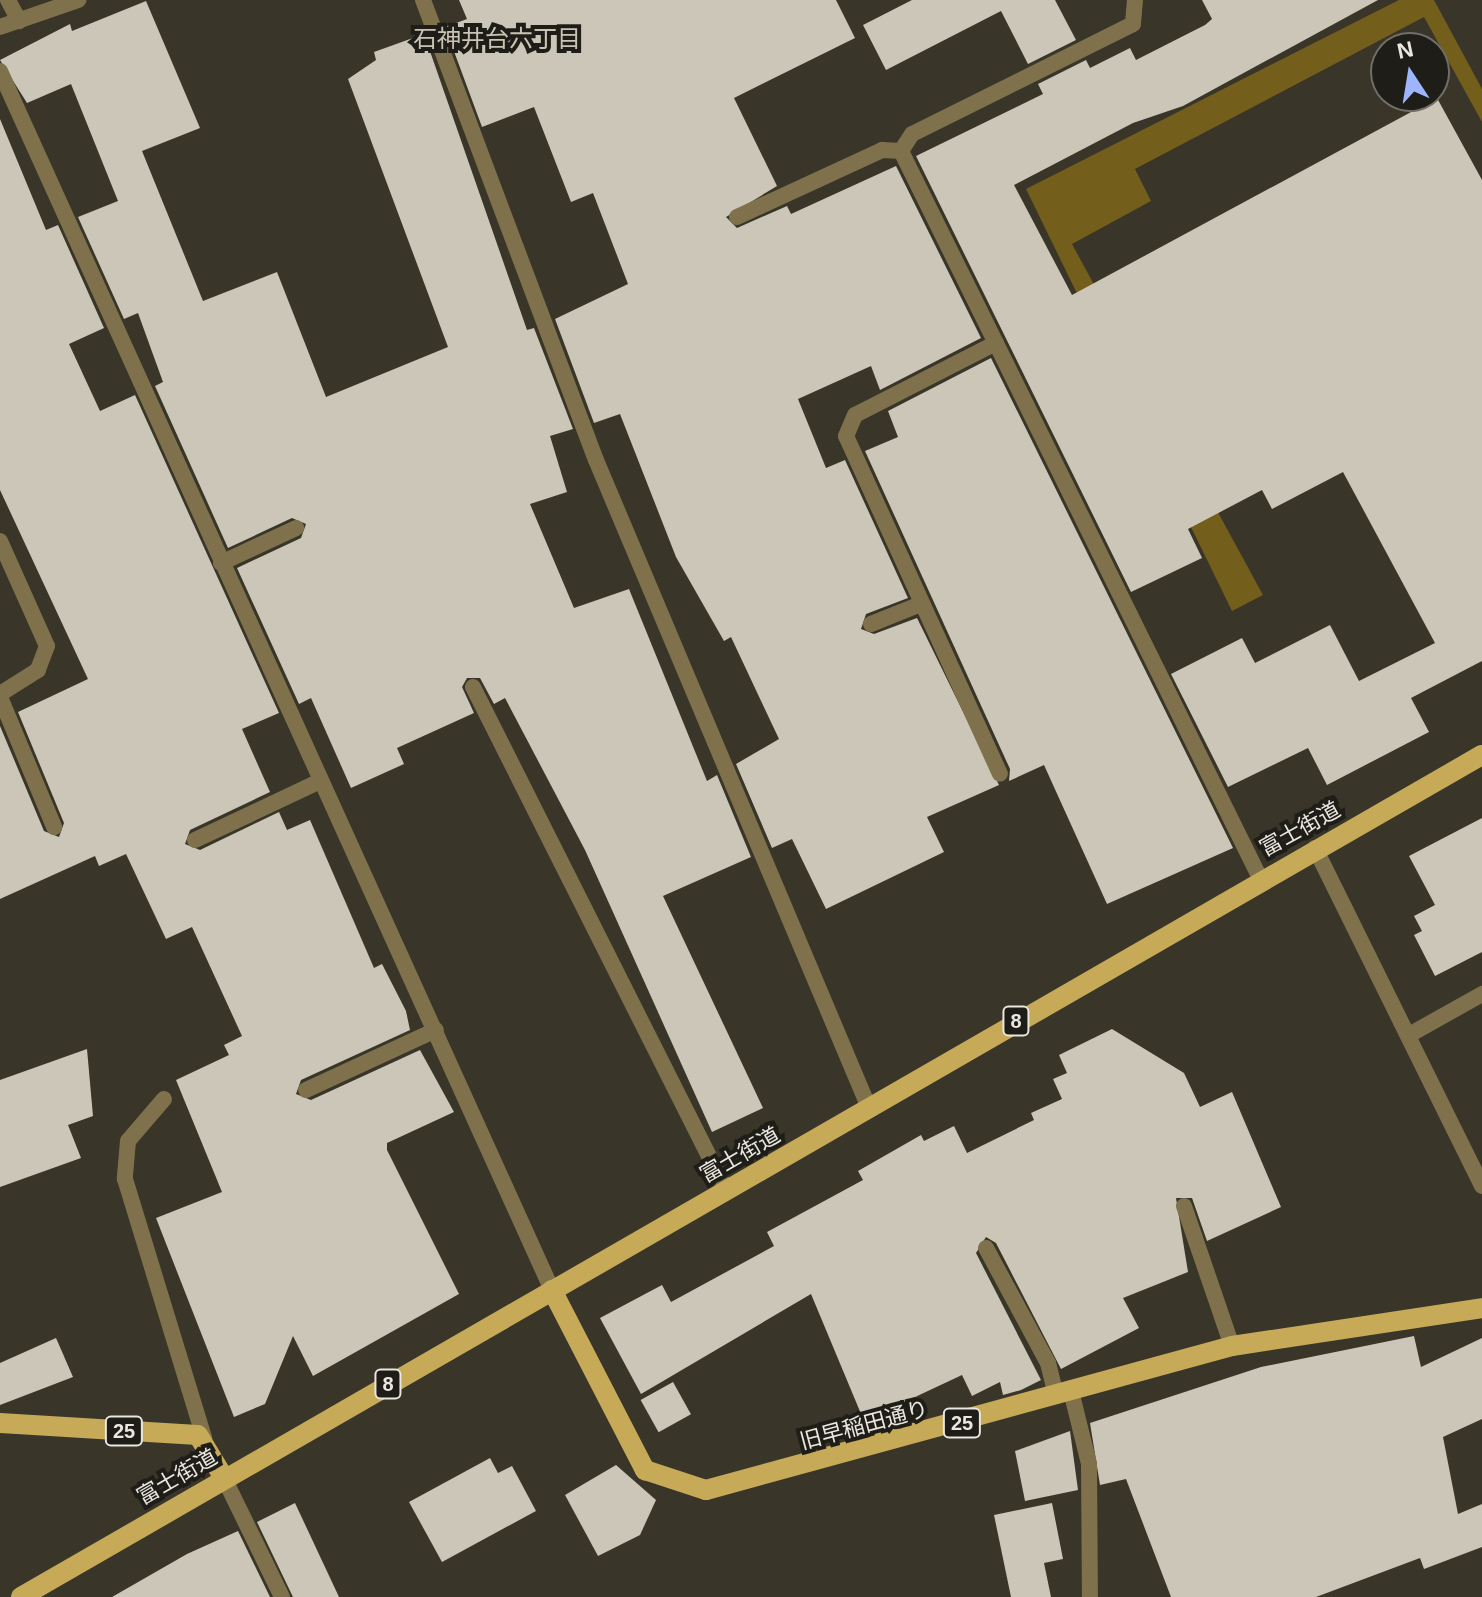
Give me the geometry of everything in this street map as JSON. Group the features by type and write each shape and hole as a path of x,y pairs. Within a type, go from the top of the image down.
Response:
{"main road":[{"name":"富士街道","path":"21,1597 869,1108 1260,878 1482,755"},
{"name":"旧早稲田通り","path":"552,1290 645,1470 670,1483 706,1490 1232,1346 1482,1308"},
{"name":"25","path":"0,1423 204,1438"},
{"path":"204,1438 224,1478"}],"street":[{"path":"8,0 19,21"},
{"path":"0,27 78,0"},
{"path":"423,0 596,460 869,1108"},
{"path":"901,151 912,134 1133,24 1135,0"},
{"path":"0,71 318,782 436,1030 552,1290"},
{"path":"737,217 882,150 901,151"},
{"path":"901,151 1260,878"},
{"path":"996,343 847,422 846,436 1000,774"},
{"path":"221,563 296,528"},
{"path":"0,541 47,659 0,695 54,827"},
{"path":"871,624 921,604"},
{"path":"473,687 726,1190"},
{"path":"195,840 318,782"},
{"path":"1315,848 1482,1186"},
{"path":"1409,1035 1482,994"},
{"path":"306,1090 436,1030"},
{"path":"164,1099 128,1141 125,1179 204,1438"},
{"path":"1184,1206 1232,1346"},
{"path":"986,1248 1063,1394 1089,1464 1090,1597"},
{"path":"224,1478 282,1597"}],"shaded area":[{"path":"1399,0 1434,0 1482,89 1482,122 1450,64 1450,32 1432,32 1424,17 1395,32 1370,32 1370,45 1135,169 1151,201 1072,244 1263,595 1232,611 1026,189"}],"building":[{"path":"459,0 836,0 855,38 734,98 777,186 726,217 737,228 787,206 791,214 896,166 981,338 880,390 871,366 798,399 826,468 845,460 908,598 866,614 861,629 874,634 917,618 999,785 927,817 944,852 826,909 792,839 772,848 736,764 779,739 731,637 724,641 676,557 620,414 594,423 555,319 628,284 593,193 571,202 534,107 482,127 445,27 467,19"},
{"path":"912,0 1055,0 1076,40 1028,64 1001,11 886,70 863,25"},
{"path":"1202,0 1378,0 1183,106 1133,123 1014,185 1072,295 1411,112 1445,112 1482,180 1482,661 1411,698 1429,732 1327,785 1308,748 1228,787 1171,674 1242,638 1255,663 1330,625 1359,681 1435,643 1343,472 1272,509 1262,490 1188,529 1202,558 1131,592 916,156 1043,94 1038,84 1086,60 1090,68 1130,48 1136,60 1212,19"},
{"path":"146,1 200,128 142,151 203,301 277,272 326,397 448,347 348,79 376,60 374,52 424,34 527,330 534,328 573,429 550,436 567,492 530,504 574,608 629,589 707,781 717,775 751,857 663,896 763,1108 712,1132 585,850 505,698 494,704 480,678 467,678 462,687 474,713 397,748 404,764 351,788 311,698 299,704 237,568 301,538 306,524 292,518 228,548 155,386 163,382 138,313 124,319 78,217 118,201 71,84 27,103 0,60 70,24 72,31"},
{"path":"0,119 46,230 58,225 104,328 69,344 100,411 135,395 279,713 242,729 270,792 190,830 185,844 200,850 279,812 287,830 310,820 374,968 382,964 406,1011 410,1030 301,1080 296,1094 311,1100 420,1050 454,1112 387,1143 387,1150 459,1294 313,1376 293,1336 265,1404 234,1417 156,1218 222,1192 176,1080 229,1055 224,1045 242,1036 192,927 166,939 126,854 99,866 95,856 0,899 0,726 44,831 59,837 64,823 18,712 88,679 0,490"},
{"path":"991,358 1233,848 1107,904 1044,765 1009,781 1010,769 865,451 898,437 888,411"},
{"path":"1482,818 1482,952 1435,976 1414,935 1422,931 1414,916 1435,905 1409,856"},
{"path":"1112,1029 1184,1073 1200,1107 1232,1092 1281,1207 1207,1241 1192,1198 1176,1198 1188,1272 1123,1298 1139,1328 1061,1369 996,1243 986,1237 976,1253 1041,1380 1021,1390 1003,1395 1000,1382 972,1396 962,1375 864,1421 811,1294 641,1394 600,1318 662,1285 671,1302 774,1246 767,1232 863,1180 858,1171 921,1135 924,1141 954,1126 967,1153 1034,1120 1031,1113 1062,1099 1053,1079 1067,1073 1059,1055"},
{"path":"87,1049 93,1116 68,1125 81,1158 0,1187 0,1080"},
{"path":"1414,1336 1421,1367 1482,1338 1482,1419 1443,1437 1458,1514 1482,1504 1482,1547 1424,1569 1420,1558 1316,1597 1171,1597 1126,1479 1100,1485 1090,1423 1261,1367"},
{"path":"56,1338 73,1377 0,1405 0,1363"},
{"path":"673,1382 691,1414 659,1432 641,1400"},
{"path":"1070,1431 1078,1490 1025,1501 1015,1451"},
{"path":"490,1458 498,1473 512,1466 536,1511 442,1562 409,1502"},
{"path":"616,1465 656,1500 640,1535 598,1556 565,1495"},
{"path":"295,1503 339,1597 293,1597 257,1522"},
{"path":"1052,1503 1063,1559 1044,1563 1051,1597 1011,1597 994,1515"},
{"path":"238,1531 270,1597 112,1597 187,1554"}],"district":[{"name":"石神井台六丁目","path":"497,39"}]}
